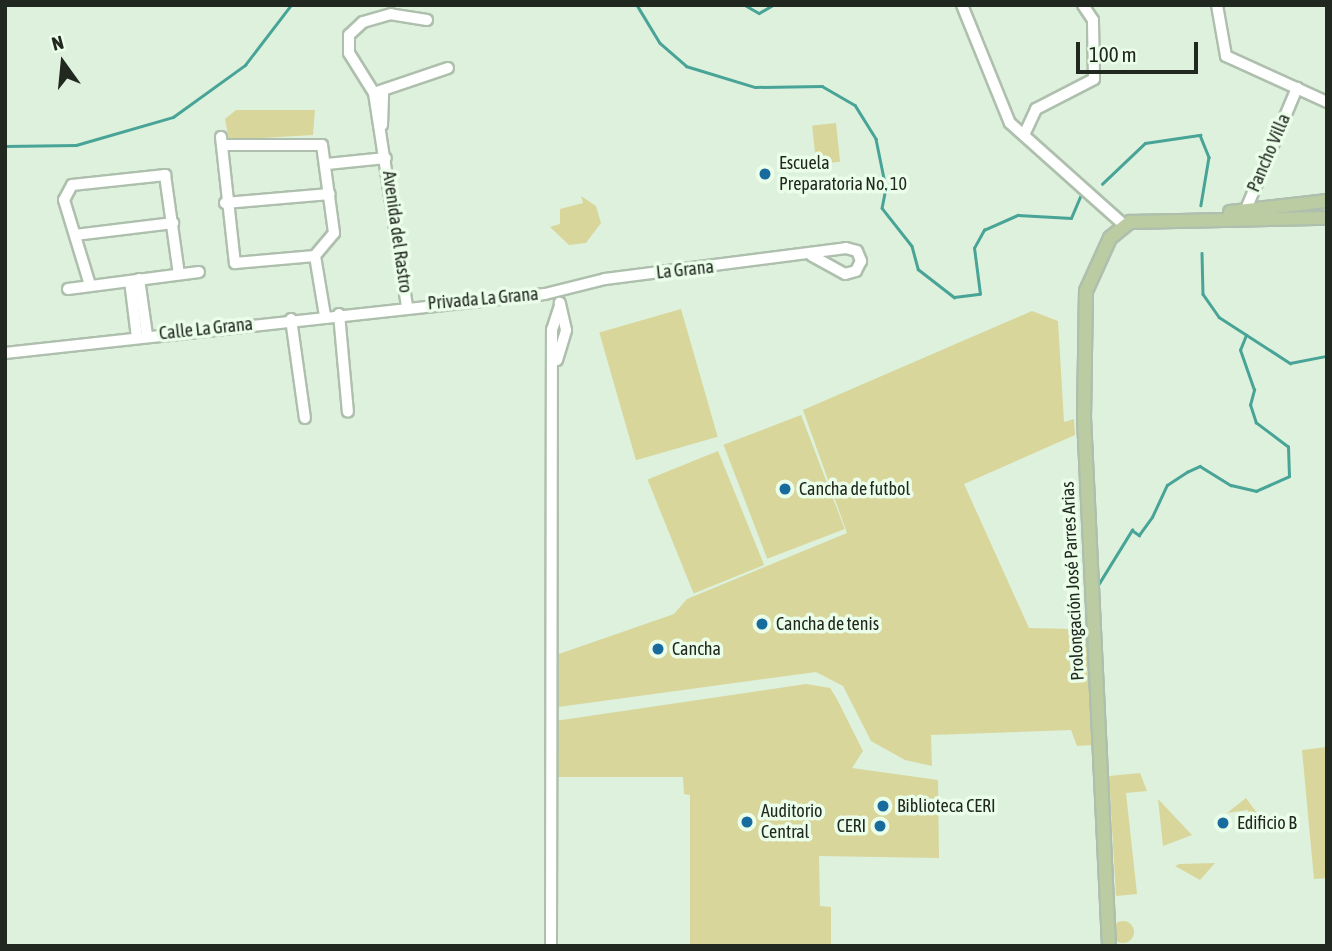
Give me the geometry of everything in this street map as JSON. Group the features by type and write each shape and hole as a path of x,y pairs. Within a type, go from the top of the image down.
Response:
{"main road":[{"path":"1123,224 1244,213 1327,201"},
{"path":"1244,213 1327,218"},
{"name":"Prolongación José Parres Arias","path":"1109,946 1082,320 1093,272 1123,224"}],"street":[{"path":"962,5 1010,122 1123,224"},
{"path":"1024,135 1036,109 1094,79 1093,19 1083,5"},
{"path":"1217,5 1226,56 1327,102"},
{"name":"Avenida del Rastro","path":"407,306 379,93 349,54 349,35 363,22 391,14 427,20"},
{"path":"379,93 449,68"},
{"name":"Pancho Villa","path":"1244,213 1297,88"},
{"path":"313,140 323,145 327,164 334,236 315,256 234,263 225,203 222,141 313,140"},
{"path":"327,164 386,158"},
{"path":"89,285 65,192 72,185 165,175 179,274"},
{"path":"225,203 330,194"},
{"path":"75,235 173,223"},
{"path":"315,256 325,316"},
{"name":"La Grana","path":"560,291 605,279 812,256"},
{"path":"68,289 199,272"},
{"path":"134,280 142,336"},
{"path":"551,946 557,360 566,330 560,305 560,291"},
{"name":"Privada La Grana","path":"407,306 560,291"},
{"name":"Calle La Grana","path":"5,353 407,306"},
{"path":"339,314 348,412"},
{"path":"291,319 305,418"}],"shaded area":[{"path":"236,110 315,110 313,135 229,140 225,119"},
{"path":"836,123 840,162 816,164 812,126"},
{"path":"581,196 596,206 601,223 586,243 569,245 550,227 560,224 560,209 583,203"},
{"path":"681,309 718,437 636,460 599,332"},
{"path":"1032,311 1058,321 1064,422 1074,419 1075,435 964,484 1029,628 1071,629 1088,638 1093,745 1077,746 1071,730 931,735 932,766 905,760 871,741 843,686 816,672 558,707 556,655 674,614 687,599 847,533 803,410"},
{"name":"Cancha de futbol","path":"801,415 845,529 767,559 724,445"},
{"path":"718,451 764,565 694,594 648,479"},
{"path":"806,684 830,688 837,699 863,751 852,768 938,780 939,858 819,856 820,906 831,907 831,946 690,946 690,795 684,794 683,777 554,777 555,721"},
{"path":"1327,747 1327,878 1314,879 1302,750"},
{"path":"1140,773 1147,791 1126,793 1137,894 1116,896 1109,776"},
{"path":"1246,798 1264,823 1251,827 1248,810 1227,813"},
{"path":"1158,799 1192,835 1163,846"},
{"path":"1215,863 1200,880 1175,866 1179,864"},
{"path":"1123,921 1131,924 1134,932 1131,940 1123,943 1115,940 1112,932 1115,924"}],"waterway":[{"path":"5,146 76,145 173,117 245,65 291,5"},
{"path":"637,5 660,43 686,66 755,87 822,86 855,105 876,139 886,188 882,208 912,246 918,269 954,297 980,294 974,248 984,230 1018,215 1071,218 1080,197"},
{"path":"745,5 759,13 773,5"},
{"path":"1102,184 1145,143 1200,135 1209,157 1201,205"},
{"path":"1202,253 1203,294 1219,317 1290,363 1327,356"},
{"path":"1098,585 1132,530 1139,535 1152,517 1167,485 1187,472 1200,466 1231,485 1256,491 1289,476 1288,447 1256,423 1250,405 1254,390 1240,350 1246,335"}],"place":[{"name":"Escuela Preparatoria No. 10","path":"765,174"},
{"name":"Cancha de futbol","path":"785,489"},
{"name":"Cancha de tenis","path":"762,624"},
{"name":"Cancha","path":"658,649"},
{"name":"Biblioteca CERI","path":"883,806"},
{"name":"Auditorio Central","path":"747,822"},
{"name":"Edificio B","path":"1223,823"},
{"name":"CERI","path":"880,826"}]}
